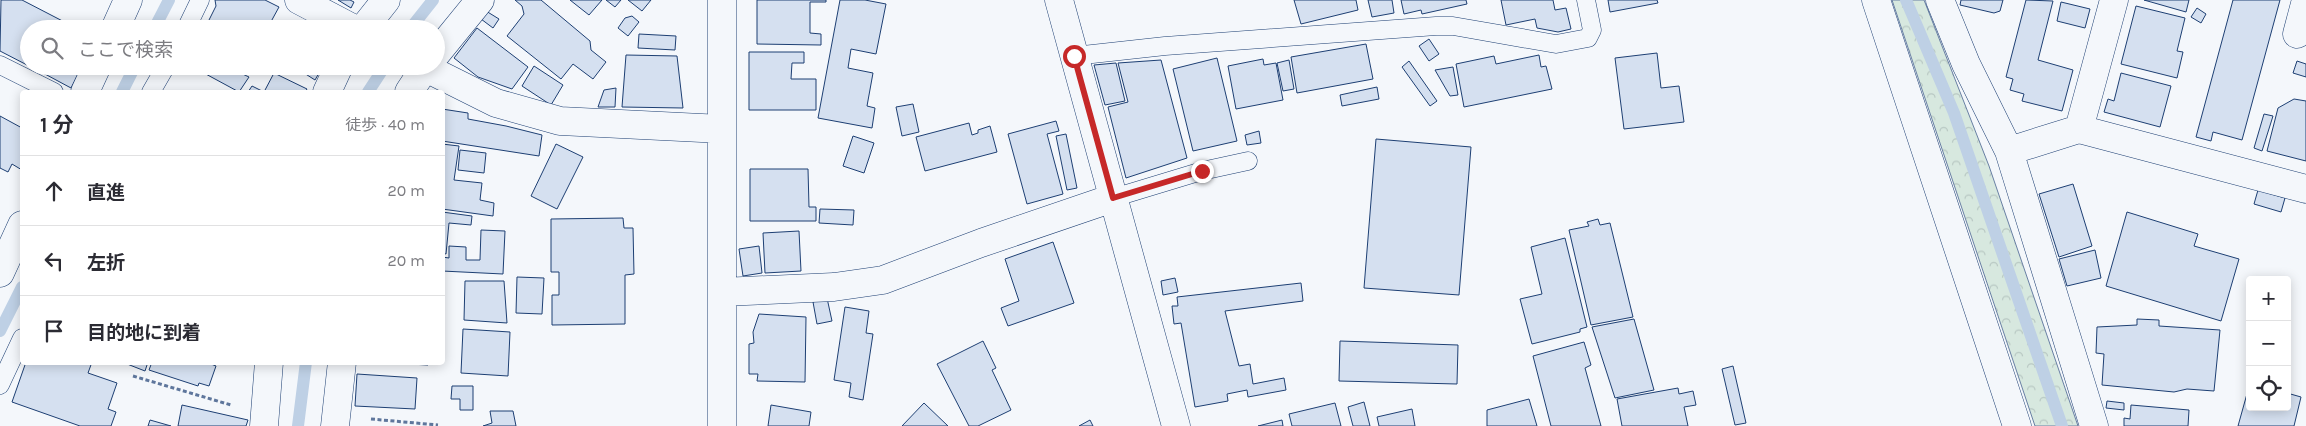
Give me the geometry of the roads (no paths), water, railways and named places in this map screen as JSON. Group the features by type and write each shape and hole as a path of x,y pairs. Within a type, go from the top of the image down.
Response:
{"street":[{"path":"118,20 128,0"},
{"path":"299,0 337,20"},
{"path":"370,20 386,0"},
{"path":"445,42 480,0"},
{"path":"722,0 722,426"},
{"path":"1059,0 1176,426"},
{"path":"1876,0 2012,425"},
{"path":"1940,0 1966,64 2008,151 2094,426"},
{"path":"2079,129 2114,0"},
{"path":"2297,34 2306,0"},
{"path":"445,73 496,103 560,121 722,129"},
{"path":"86,90 93,75"},
{"path":"328,90 335,75"},
{"path":"410,90 420,75"},
{"path":"2008,151 2079,129 2306,189"},
{"path":"722,292 834,287 884,280 981,243 1113,198"},
{"path":"0,273 20,229"},
{"path":"264,418 269,365"},
{"path":"335,423 342,365"}],"lane":[{"path":"190,20 200,0"},
{"path":"1074,56 1165,46 1436,26 1453,26 1556,44 1588,38 1592,30 1586,0"},
{"path":"0,65 50,90"},
{"path":"152,90 161,75"},
{"path":"1113,198 1202,171 1248,161"},
{"path":"0,385 20,342"}],"waterway":[{"path":"159,20 169,0"},
{"path":"417,20 433,0"},
{"path":"1906,0 1954,113 2062,426"},
{"path":"123,90 130,75"},
{"path":"369,90 379,75"},
{"path":"0,331 20,291"},
{"path":"298,426 306,365"}]}
